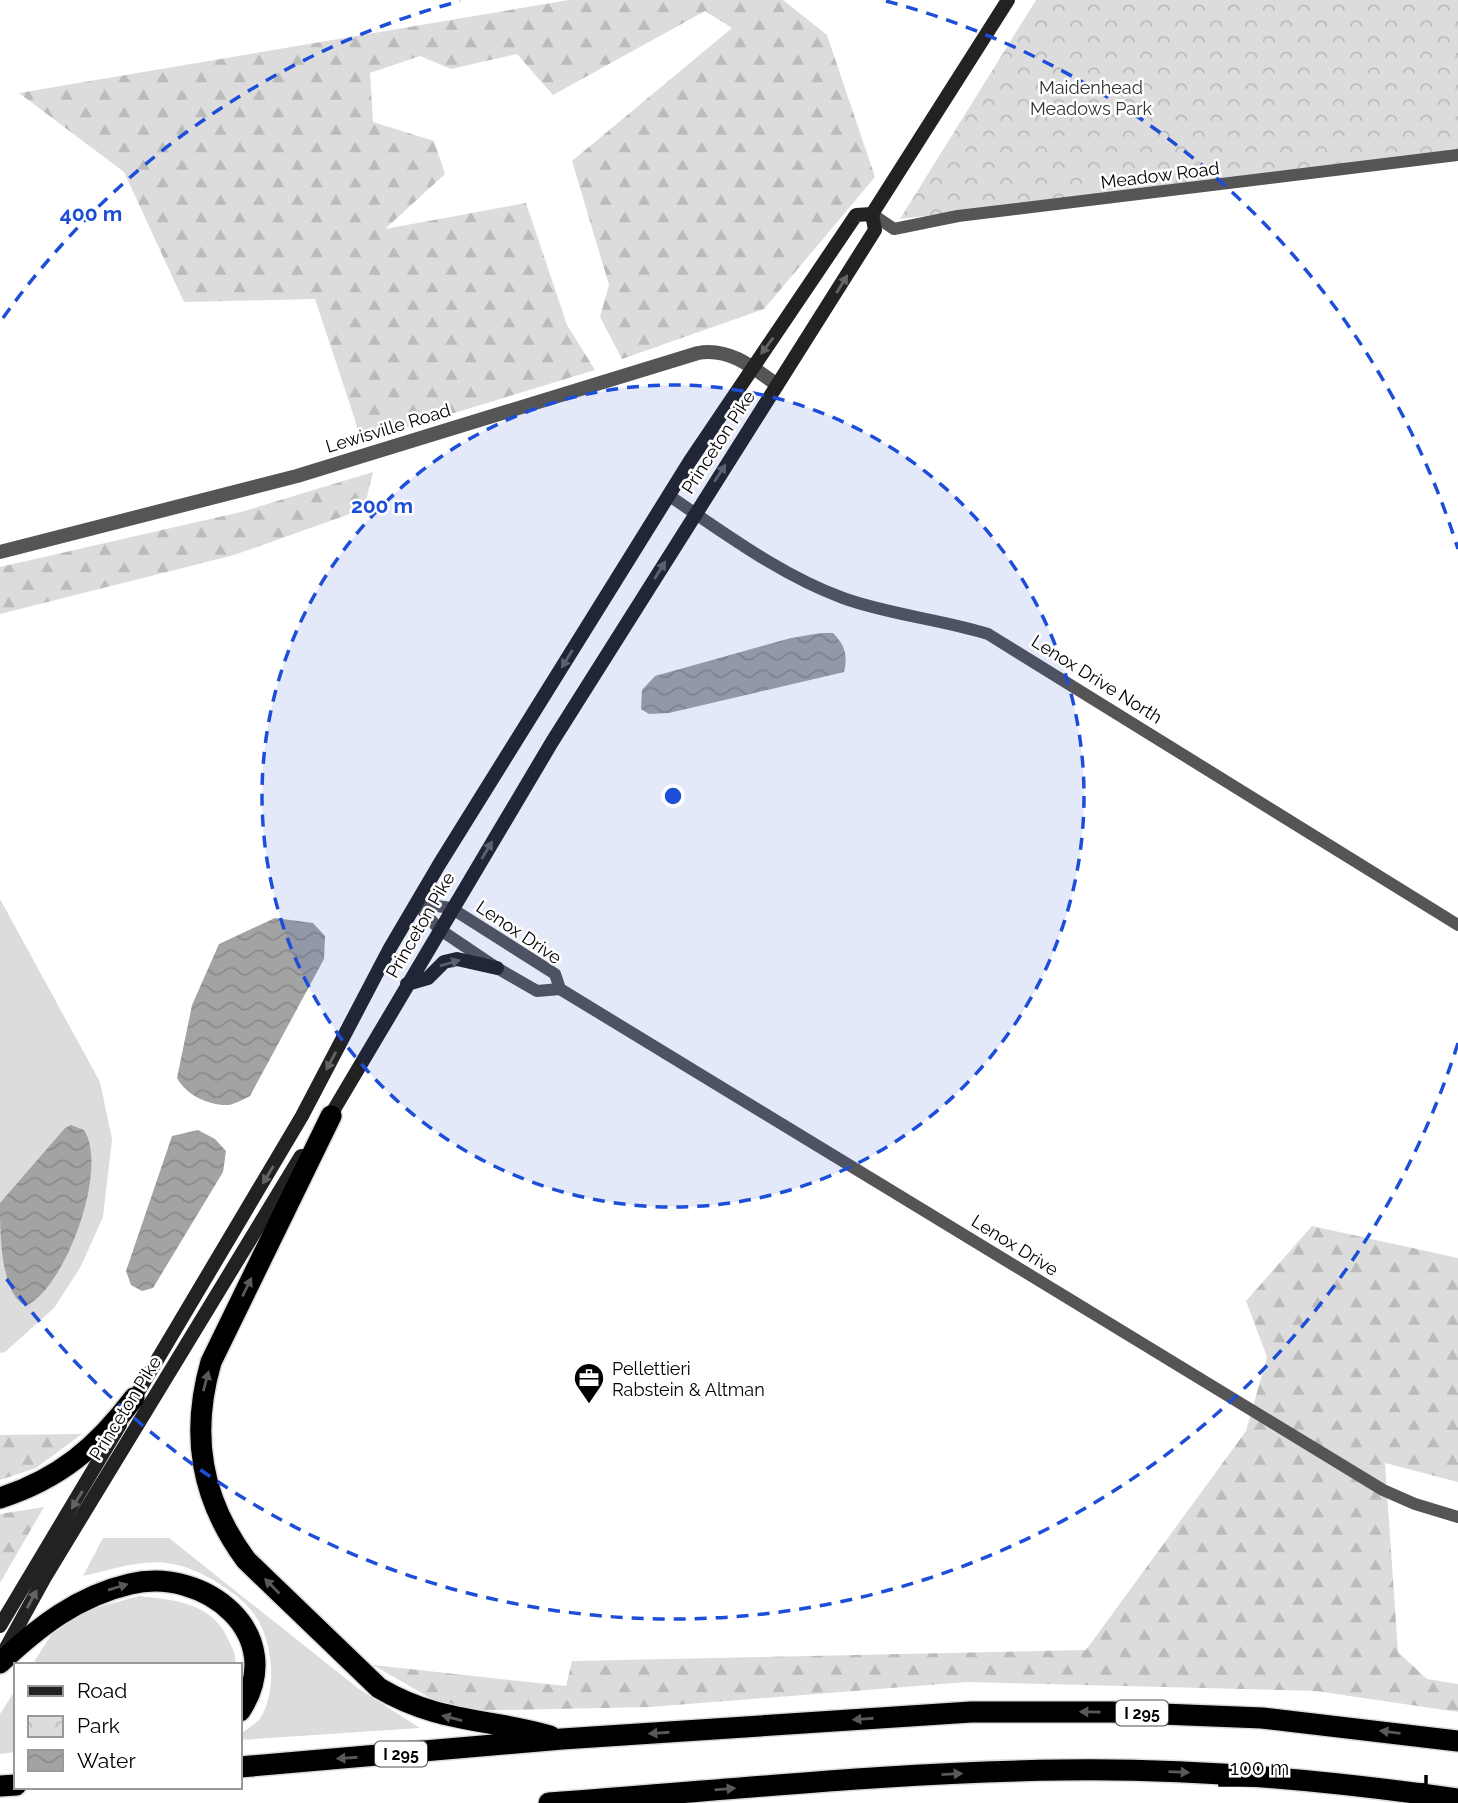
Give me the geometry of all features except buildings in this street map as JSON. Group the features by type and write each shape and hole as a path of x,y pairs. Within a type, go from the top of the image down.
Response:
{"highway":[{"path":"331,1116 211,1362 203,1389 199,1441 209,1493 218,1516 246,1560 359,1673 379,1688 401,1701 447,1717 519,1727 562,1739"},
{"path":"0,1498 48,1479 70,1465 109,1431 134,1398"},
{"path":"0,1661 39,1628 86,1599 133,1583 174,1583 210,1595 225,1604 245,1628 253,1652 254,1678 242,1706"},
{"name":"I 295","path":"242,1766 562,1739 971,1712 1041,1711 1262,1718 1458,1741"},
{"path":"549,1803 603,1801 792,1783 1062,1770 1141,1770 1300,1779 1458,1798"}],"main road":[{"name":"Princeton Pike","path":"0,1661 45,1577 301,1157 331,1116 451,908 695,513 875,230 872,214 1007,0"},
{"name":"Princeton Pike","path":"0,1626 96,1469 134,1398 302,1116 416,903 668,495 751,367 801,301 856,215 872,214"},
{"path":"407,984 428,978 444,962 457,959 497,968"}],"street":[{"name":"Meadow Road","path":"872,214 894,229 958,216 1458,155"},
{"name":"Lewisville Road","path":"0,552 297,476 698,353 724,353 777,385"},
{"name":"Lenox Drive North","path":"668,495 816,587 845,599 988,634 1458,925"},
{"name":"Lenox Drive","path":"416,903 451,908 555,974 560,989"},
{"name":"Lenox Drive","path":"416,903 439,929 497,968 537,991 560,989 663,1054 914,1202 1383,1490 1415,1504 1458,1517"}],"green space":[{"path":"569,0 783,0 827,35 875,177 764,309 622,359 600,317 609,285 572,161 732,28 705,11 553,95 517,54 451,69 420,56 370,73 373,122 434,141 445,174 385,229 526,203 567,325 595,370 362,441 315,299 184,302 124,172 19,93"},
{"name":"Maidenhead Meadows Park","path":"1036,0 1458,0 1458,150 900,219"},
{"path":"373,472 364,509 234,555 0,614 0,567 241,512"},
{"path":"0,899 100,1082 112,1139 103,1217 80,1268 54,1308 5,1352 0,1353"},
{"path":"1312,1226 1458,1258 1458,1482 1385,1463 1398,1652 1427,1679 1458,1684 1458,1712 1316,1691 967,1682 650,1707 453,1711 373,1665 566,1686 572,1661 1086,1650 1246,1431 1267,1357 1246,1301"},
{"path":"82,1434 36,1468 0,1480 0,1435"},
{"path":"44,1507 0,1583 0,1514"},
{"path":"103,1538 169,1538 359,1689 420,1728 242,1740 242,1733 261,1717 270,1692 271,1662 268,1648 251,1610 226,1588 183,1566 151,1562 83,1576"},
{"path":"139,1596 190,1605 212,1617 221,1627 235,1655 235,1663 33,1663 53,1632 92,1609"},
{"path":"14,1692 14,1752 0,1754 0,1714"}],"water":[{"path":"833,633 840,642 846,660 844,672 669,713 649,714 641,709 642,690 655,676 791,638"},
{"path":"275,918 313,923 325,936 324,959 250,1096 229,1105 206,1101 186,1090 177,1078 192,1005 219,944"},
{"path":"71,1125 84,1130 90,1148 91,1171 87,1197 69,1252 41,1295 26,1306 17,1299 6,1275 1,1244 0,1203 65,1128"},
{"path":"198,1130 215,1139 226,1151 223,1172 153,1288 142,1291 131,1285 126,1271 172,1136"}],"place":[{"name":"Pellettieri Rabstein & Altman","path":"589,1405"}]}
